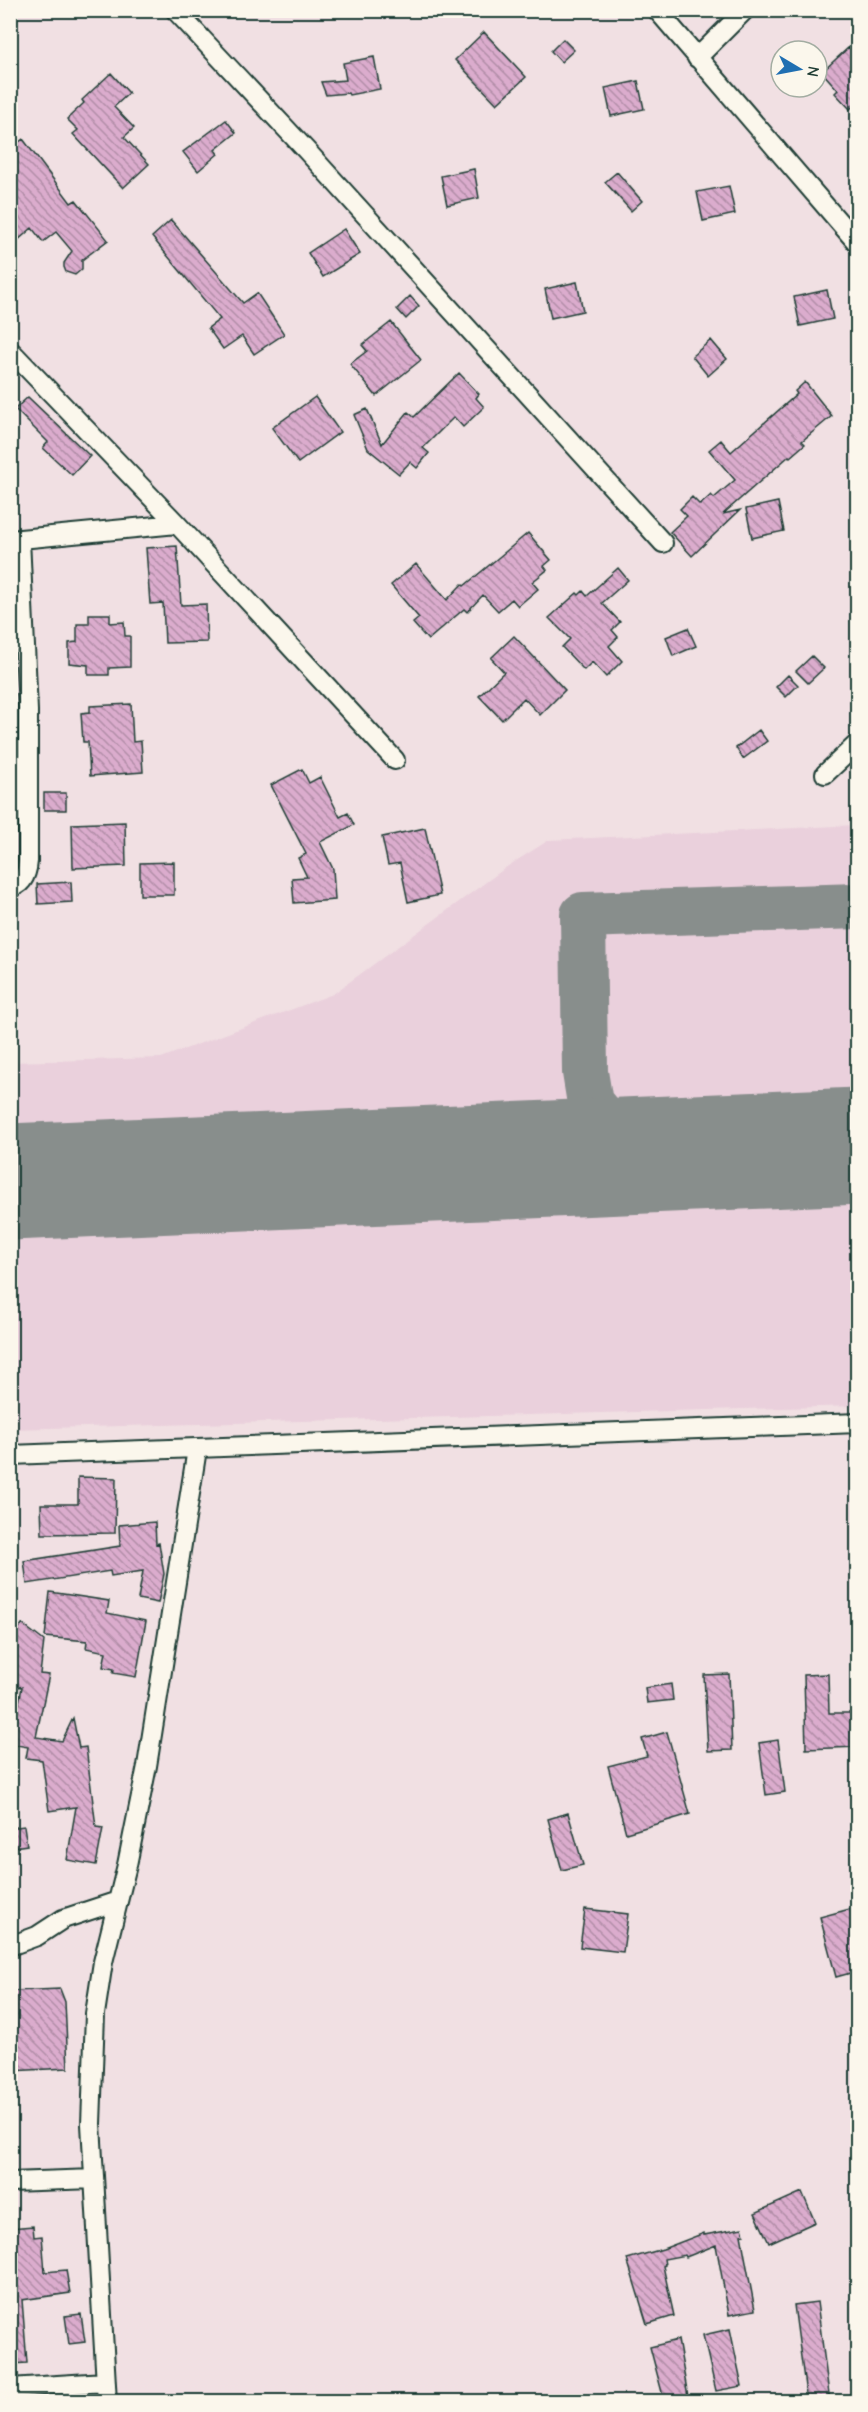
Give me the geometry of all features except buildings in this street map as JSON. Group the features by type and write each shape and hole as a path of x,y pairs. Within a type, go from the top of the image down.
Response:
{"street":[{"path":"175,10 306,150 663,543"},
{"path":"657,10 858,244"},
{"path":"697,58 745,10"},
{"path":"10,350 177,524 395,760"},
{"path":"10,887 17,886 23,880 28,861 28,711 15,539 177,524"},
{"path":"825,774 858,743"},
{"path":"10,1455 858,1423"},
{"path":"107,2402 91,2124 94,2014 103,1962 147,1766 196,1449"},
{"path":"10,1946 37,1936 63,1919 118,1901"},
{"path":"10,2182 94,2179"},
{"path":"10,2388 105,2382"}],"shaded area":[{"path":"857,825 857,1406 11,1429 11,1062 161,1058 333,994 508,866 549,840"}],"taxiway":[{"path":"615,1133 590,1103 585,1072 583,915 858,906"}],"runway":[{"path":"10,1182 858,1146"}]}
